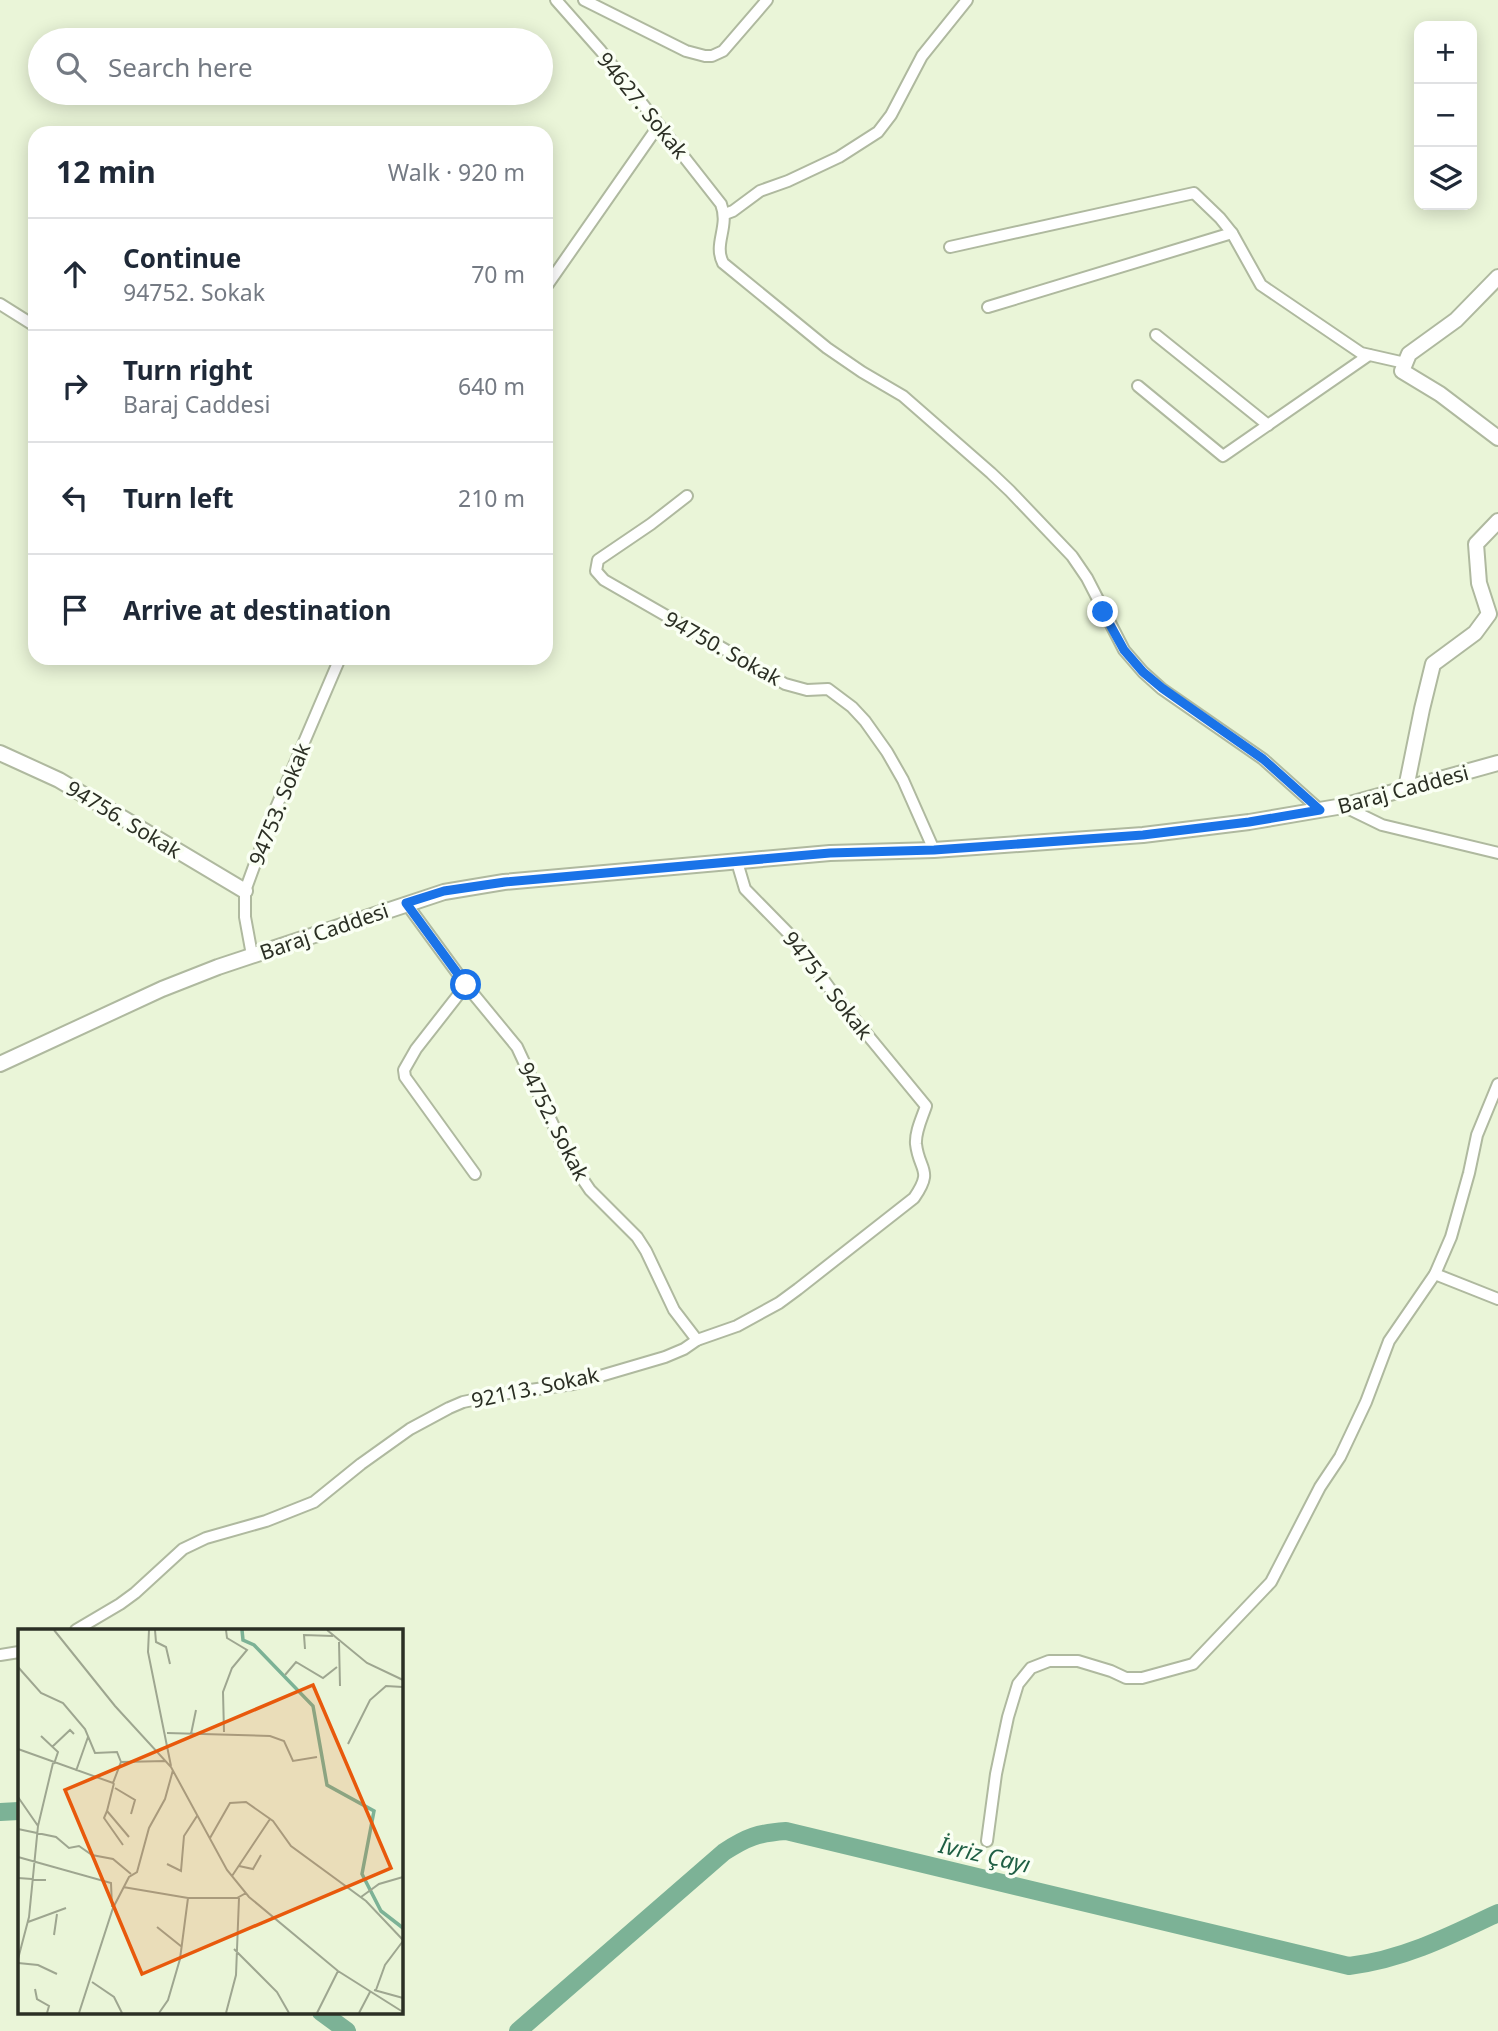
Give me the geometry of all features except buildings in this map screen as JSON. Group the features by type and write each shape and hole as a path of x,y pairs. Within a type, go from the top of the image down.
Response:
{"main road":[{"path":"1498,277 1457,320 1409,355 1402,371 1440,394 1498,438"},
{"path":"1406,788 1433,664 1475,633 1489,614 1479,583 1476,544 1498,521"},
{"name":"94756. Sokak","path":"0,753 59,780 244,891"},
{"name":"Baraj Caddesi","path":"0,1064 162,989 252,955 444,891 505,882 830,853 934,850 1143,835 1249,822 1343,806 1498,763"}],"street":[{"name":"94627. Sokak","path":"556,0 601,51 712,191 725,214"},
{"path":"584,0 686,51 712,56 731,43 767,0"},
{"path":"967,0 922,56 891,115 878,132 839,157 760,191 725,214 719,256 731,271 827,348 903,396 991,473 1072,556 1087,578 1124,650 1143,672 1255,752 1320,810"},
{"path":"553,277 659,125"},
{"path":"950,247 1194,193 1232,233 1261,285 1361,353 1405,363"},
{"path":"988,307 1232,233"},
{"path":"0,304 28,322"},
{"path":"1156,335 1268,425"},
{"path":"1138,386 1223,456 1368,355"},
{"name":"94750. Sokak","path":"687,496 598,560 596,571 604,580 785,684 834,692 865,721 887,752 903,780 934,850"},
{"name":"94753. Sokak","path":"252,955 245,917 244,891 272,817 337,665"},
{"path":"1343,806 1382,825 1498,853"},
{"name":"94751. Sokak","path":"737,862 745,889 795,940 827,984 926,1106"},
{"name":"94752. Sokak","path":"406,903 466,985 517,1047 569,1159 590,1190 636,1237 646,1251 674,1310 697,1340"},
{"path":"466,985 404,1070 405,1077 475,1174"},
{"path":"987,1841 996,1774 1008,1717 1018,1684 1031,1668 1049,1661 1078,1661 1126,1678 1142,1678 1194,1664 1271,1582 1321,1487 1340,1457 1366,1402 1389,1341 1435,1274 1451,1237 1477,1135 1498,1084"},
{"name":"92113. Sokak","path":"78,1629 135,1593 183,1549 206,1538 266,1521 314,1502 410,1429 449,1408 480,1398 580,1382 676,1353 697,1340 737,1326 779,1303 914,1198 924,1178 916,1142 926,1106"},
{"path":"1435,1274 1498,1299"},
{"path":"0,1655 18,1652"}],"waterway":[{"name":"İvriz Çayı","path":"0,1812 18,1811"},
{"name":"İvriz Çayı","path":"518,2031 724,1852 753,1837 776,1832 786,1831 1349,1966 1407,1953 1498,1913"},
{"name":"İvriz Çayı","path":"324,2014 347,2031"}],"route":[{"path":"466,985 406,903 444,891 505,882 830,853 934,850 1143,835 1320,810 1247,746 1143,672 1124,650 1103,612"}]}
